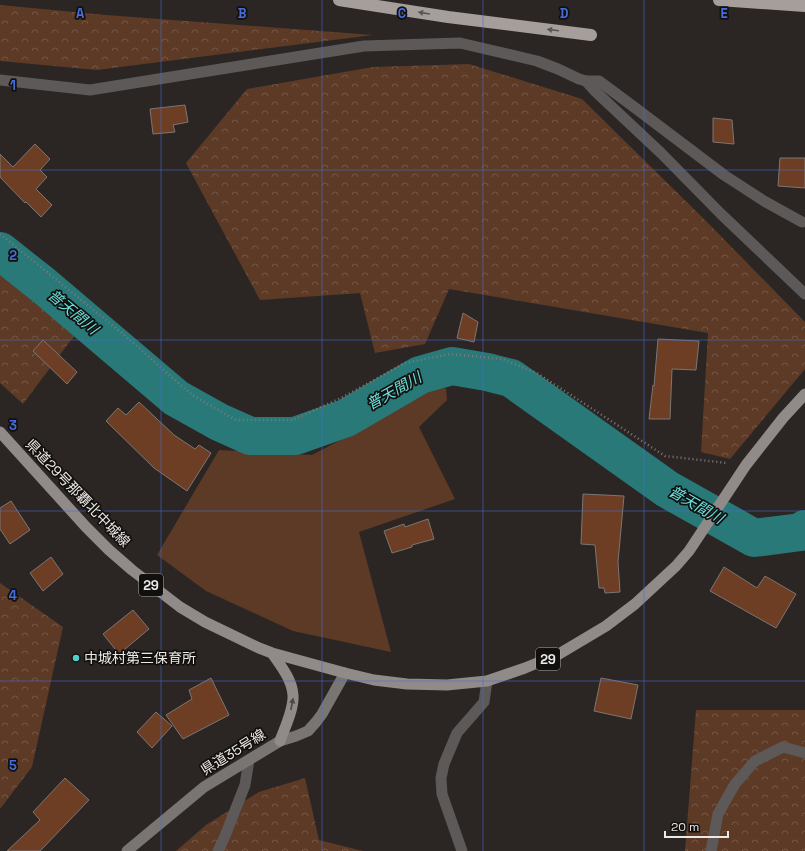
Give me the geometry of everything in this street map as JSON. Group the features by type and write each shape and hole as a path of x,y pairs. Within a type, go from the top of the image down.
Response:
{"highway":[{"path":"339,0 448,17 592,35"},
{"path":"719,0 805,6"}],"main road":[{"name":"県道29号那覇北中城線","path":"0,432 86,527 109,550 180,607 205,622 272,653 345,673 374,680 407,684 447,685 487,681 559,654 606,626 635,604 676,566 689,551 744,467 783,418 805,394"},
{"path":"272,653 286,674 291,684 293,694 293,702 289,718 280,741"},
{"name":"県道35号線","path":"127,851 204,787 280,741 308,731 328,704 345,673"}],"street":[{"path":"0,80 90,90 364,46 460,43 537,61 586,81 599,81 724,175 764,201 802,222"},
{"path":"586,81 661,153 721,214 805,294"},
{"path":"462,851 442,794 441,778 444,764 457,733 484,702 487,681"},
{"path":"711,851 718,814 735,784 755,761 782,747 805,753"},
{"path":"218,851 245,785 249,760"}],"path":[{"path":"0,234 122,333 192,394 236,420 293,420 343,396 405,363 450,354 502,359 537,373 665,456 744,467"}],"green space":[{"path":"0,5 106,15 373,35 97,70 0,61"},
{"path":"469,64 582,99 707,222 805,322 805,369 730,459 701,452 708,333 449,289 425,344 375,353 360,293 260,300 186,163 247,89 373,67"},
{"path":"0,273 11,280 74,336 23,404 0,383"},
{"path":"446,388 447,400 419,427 455,499 359,532 391,652 293,631 206,591 157,555 219,450 312,455 373,423 426,390"},
{"path":"0,583 63,627 32,767 0,809"},
{"path":"696,710 805,710 805,851 685,851"},
{"path":"305,778 319,840 363,851 176,851 206,825 259,792"}],"building":[{"path":"185,105 188,122 173,125 175,132 153,134 150,109"},
{"path":"713,118 732,120 734,144 713,142"},
{"path":"35,144 50,159 40,170 47,177 36,189 52,205 41,217 0,177 0,154 13,167"},
{"path":"780,158 805,158 805,188 778,186"},
{"path":"463,313 478,322 474,342 457,338"},
{"path":"658,339 699,341 696,370 672,369 670,419 649,419 653,385 654,386"},
{"path":"43,340 77,372 67,384 33,351"},
{"path":"139,402 174,435 195,449 199,445 211,453 187,491 154,468 106,421 118,408 126,415"},
{"path":"583,494 624,496 618,562 620,592 605,593 604,588 599,588 595,545 581,544"},
{"path":"11,501 30,530 10,544 0,529 0,508"},
{"path":"428,519 434,539 412,545 412,547 392,553 384,531 404,524 405,527"},
{"path":"51,557 63,574 43,591 30,573"},
{"path":"724,567 757,588 765,576 796,594 776,628 710,591"},
{"path":"133,610 149,629 119,654 103,634"},
{"path":"211,678 229,715 183,739 166,715 192,699 189,690"},
{"path":"601,678 638,685 631,719 594,711"},
{"path":"156,712 172,726 152,748 137,732"},
{"path":"65,778 89,800 40,851 7,851 40,820 33,812"}],"waterway":[{"name":"普天間川","path":"0,251 43,285 176,398 219,422 250,436 295,436 346,418 420,375 452,366 511,378 667,489 754,538 801,532 805,529"}],"place":[{"name":"中城村第三保育所","path":"76,658"}]}
